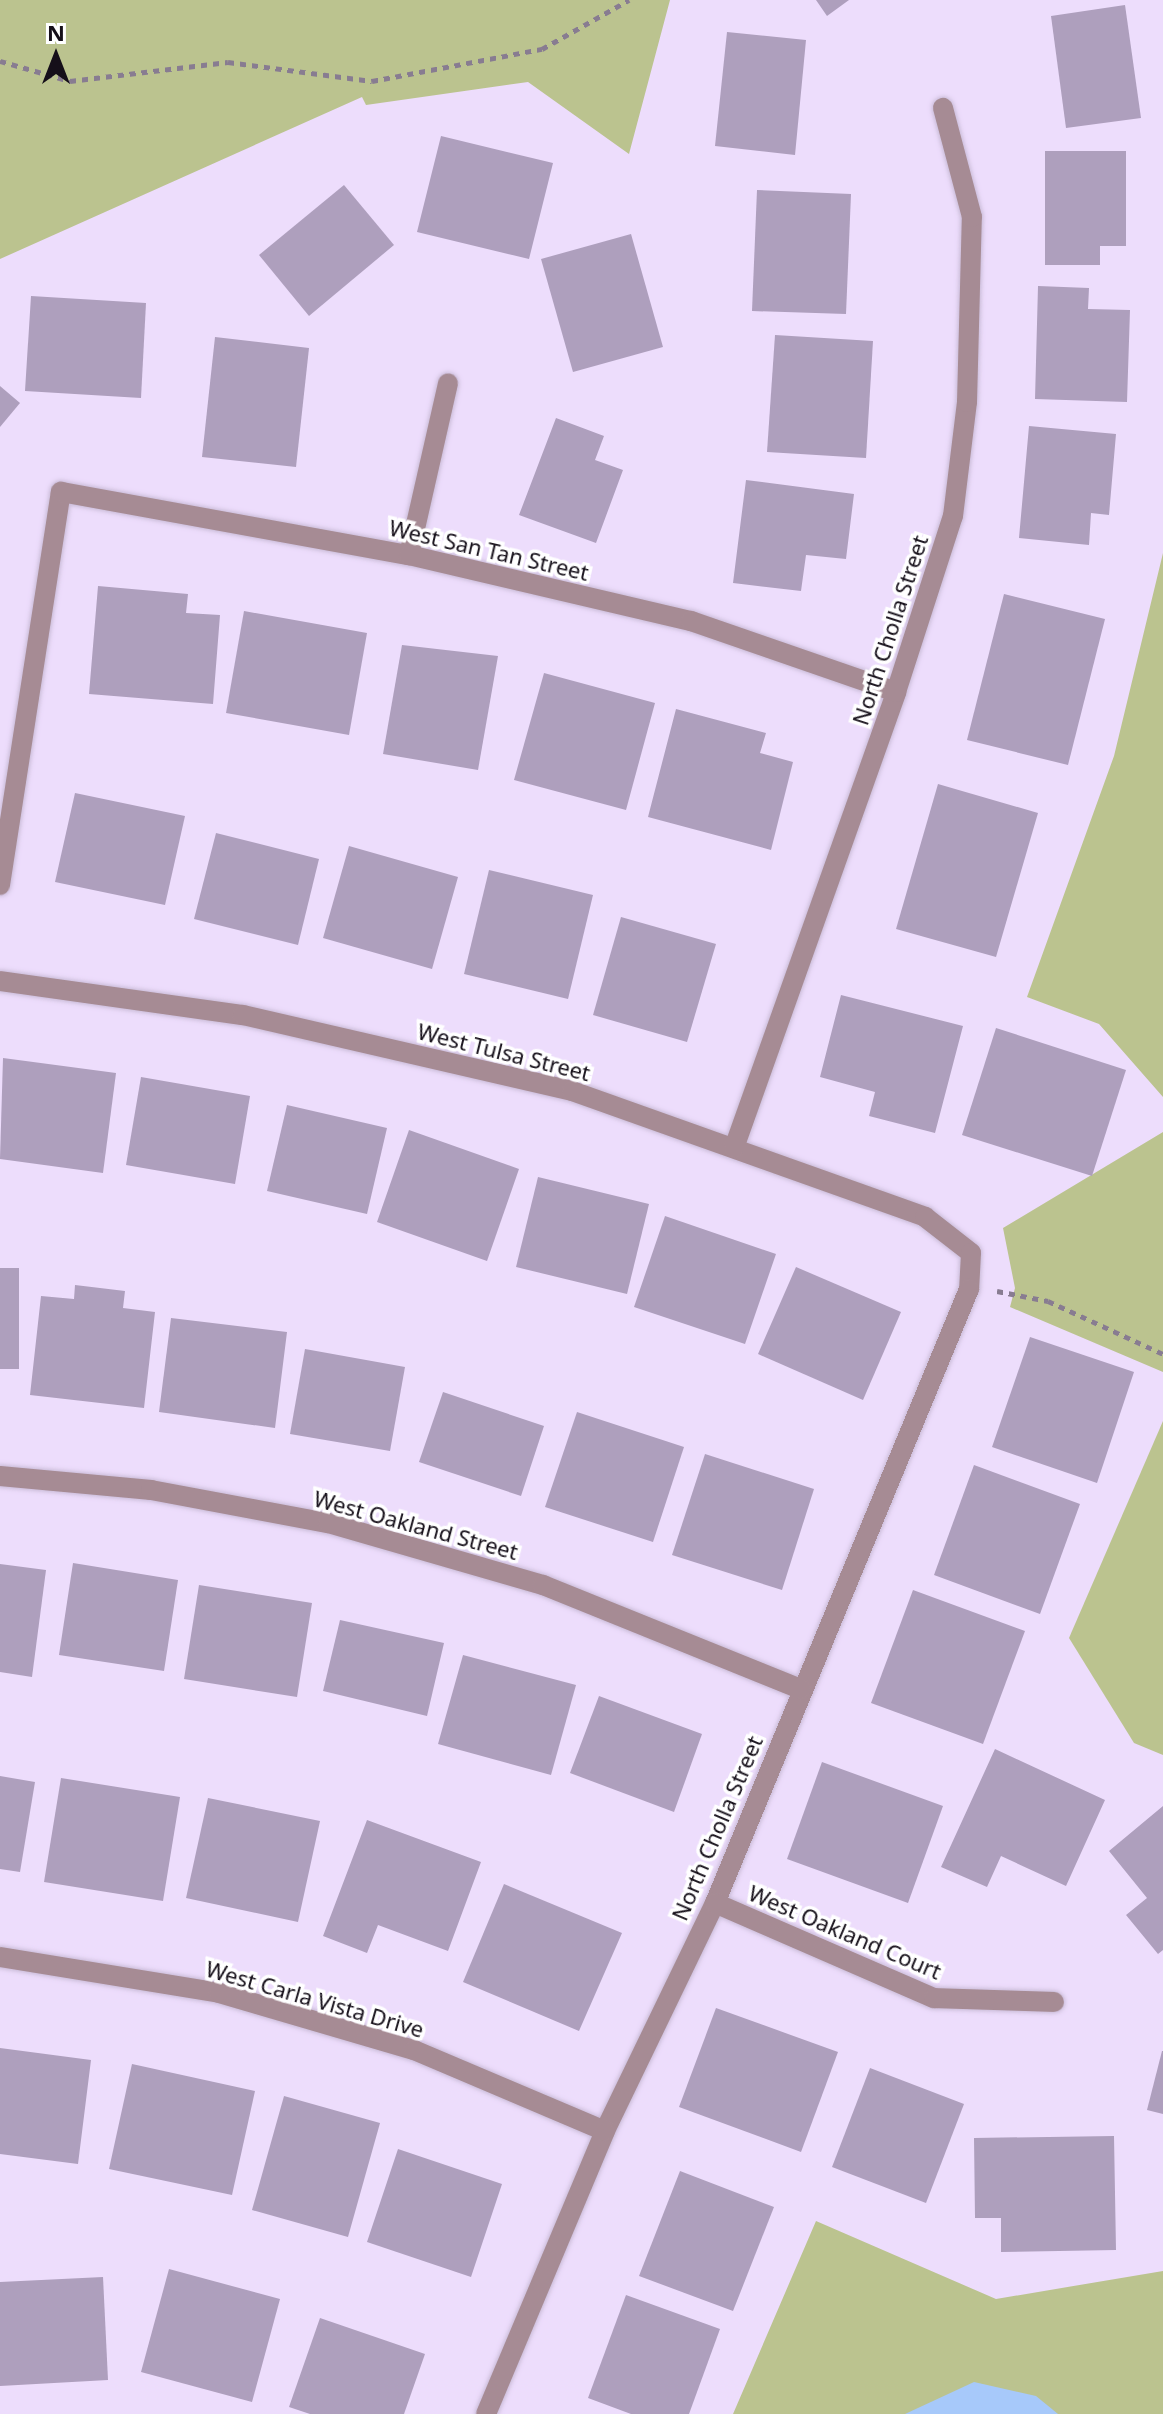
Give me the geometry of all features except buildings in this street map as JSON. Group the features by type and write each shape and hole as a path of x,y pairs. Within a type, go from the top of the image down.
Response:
{"street":[{"name":"North Cholla Street","path":"734,1148 896,692 953,516 967,402 972,217 943,108"},
{"path":"409,555 448,383"},
{"name":"West San Tan Street","path":"0,885 61,492 409,555 691,621 896,692"},
{"name":"West Tulsa Street","path":"0,981 273,1021 572,1091 925,1217 971,1253"},
{"name":"North Cholla Street","path":"486,2414 605,2131 715,1903 969,1289 971,1253"},
{"name":"West Oakland Street","path":"0,1476 151,1490 328,1523 543,1585 801,1689"},
{"name":"West Oakland Court","path":"715,1903 934,1998 1054,2002"},
{"name":"West Carla Vista Drive","path":"0,1957 249,2002 414,2050 605,2131"}],"path":[{"path":"0,61 70,81 228,62 372,81 542,49 629,0"},
{"path":"969,1289 1048,1301 1163,1354"}],"green space":[{"path":"0,0 670,0 629,154 528,82 366,105 362,97 0,259"},
{"path":"1163,553 1163,1097 1099,1024 1027,997 1114,756"},
{"path":"1163,1132 1163,1372 1010,1307 1015,1288 1003,1228"},
{"path":"1163,1421 1163,1755 1134,1743 1069,1638"},
{"path":"816,2221 996,2299 1163,2271 1163,2414 733,2414"}],"water":[{"path":"974,2382 1036,2396 1058,2414 905,2414"}]}
